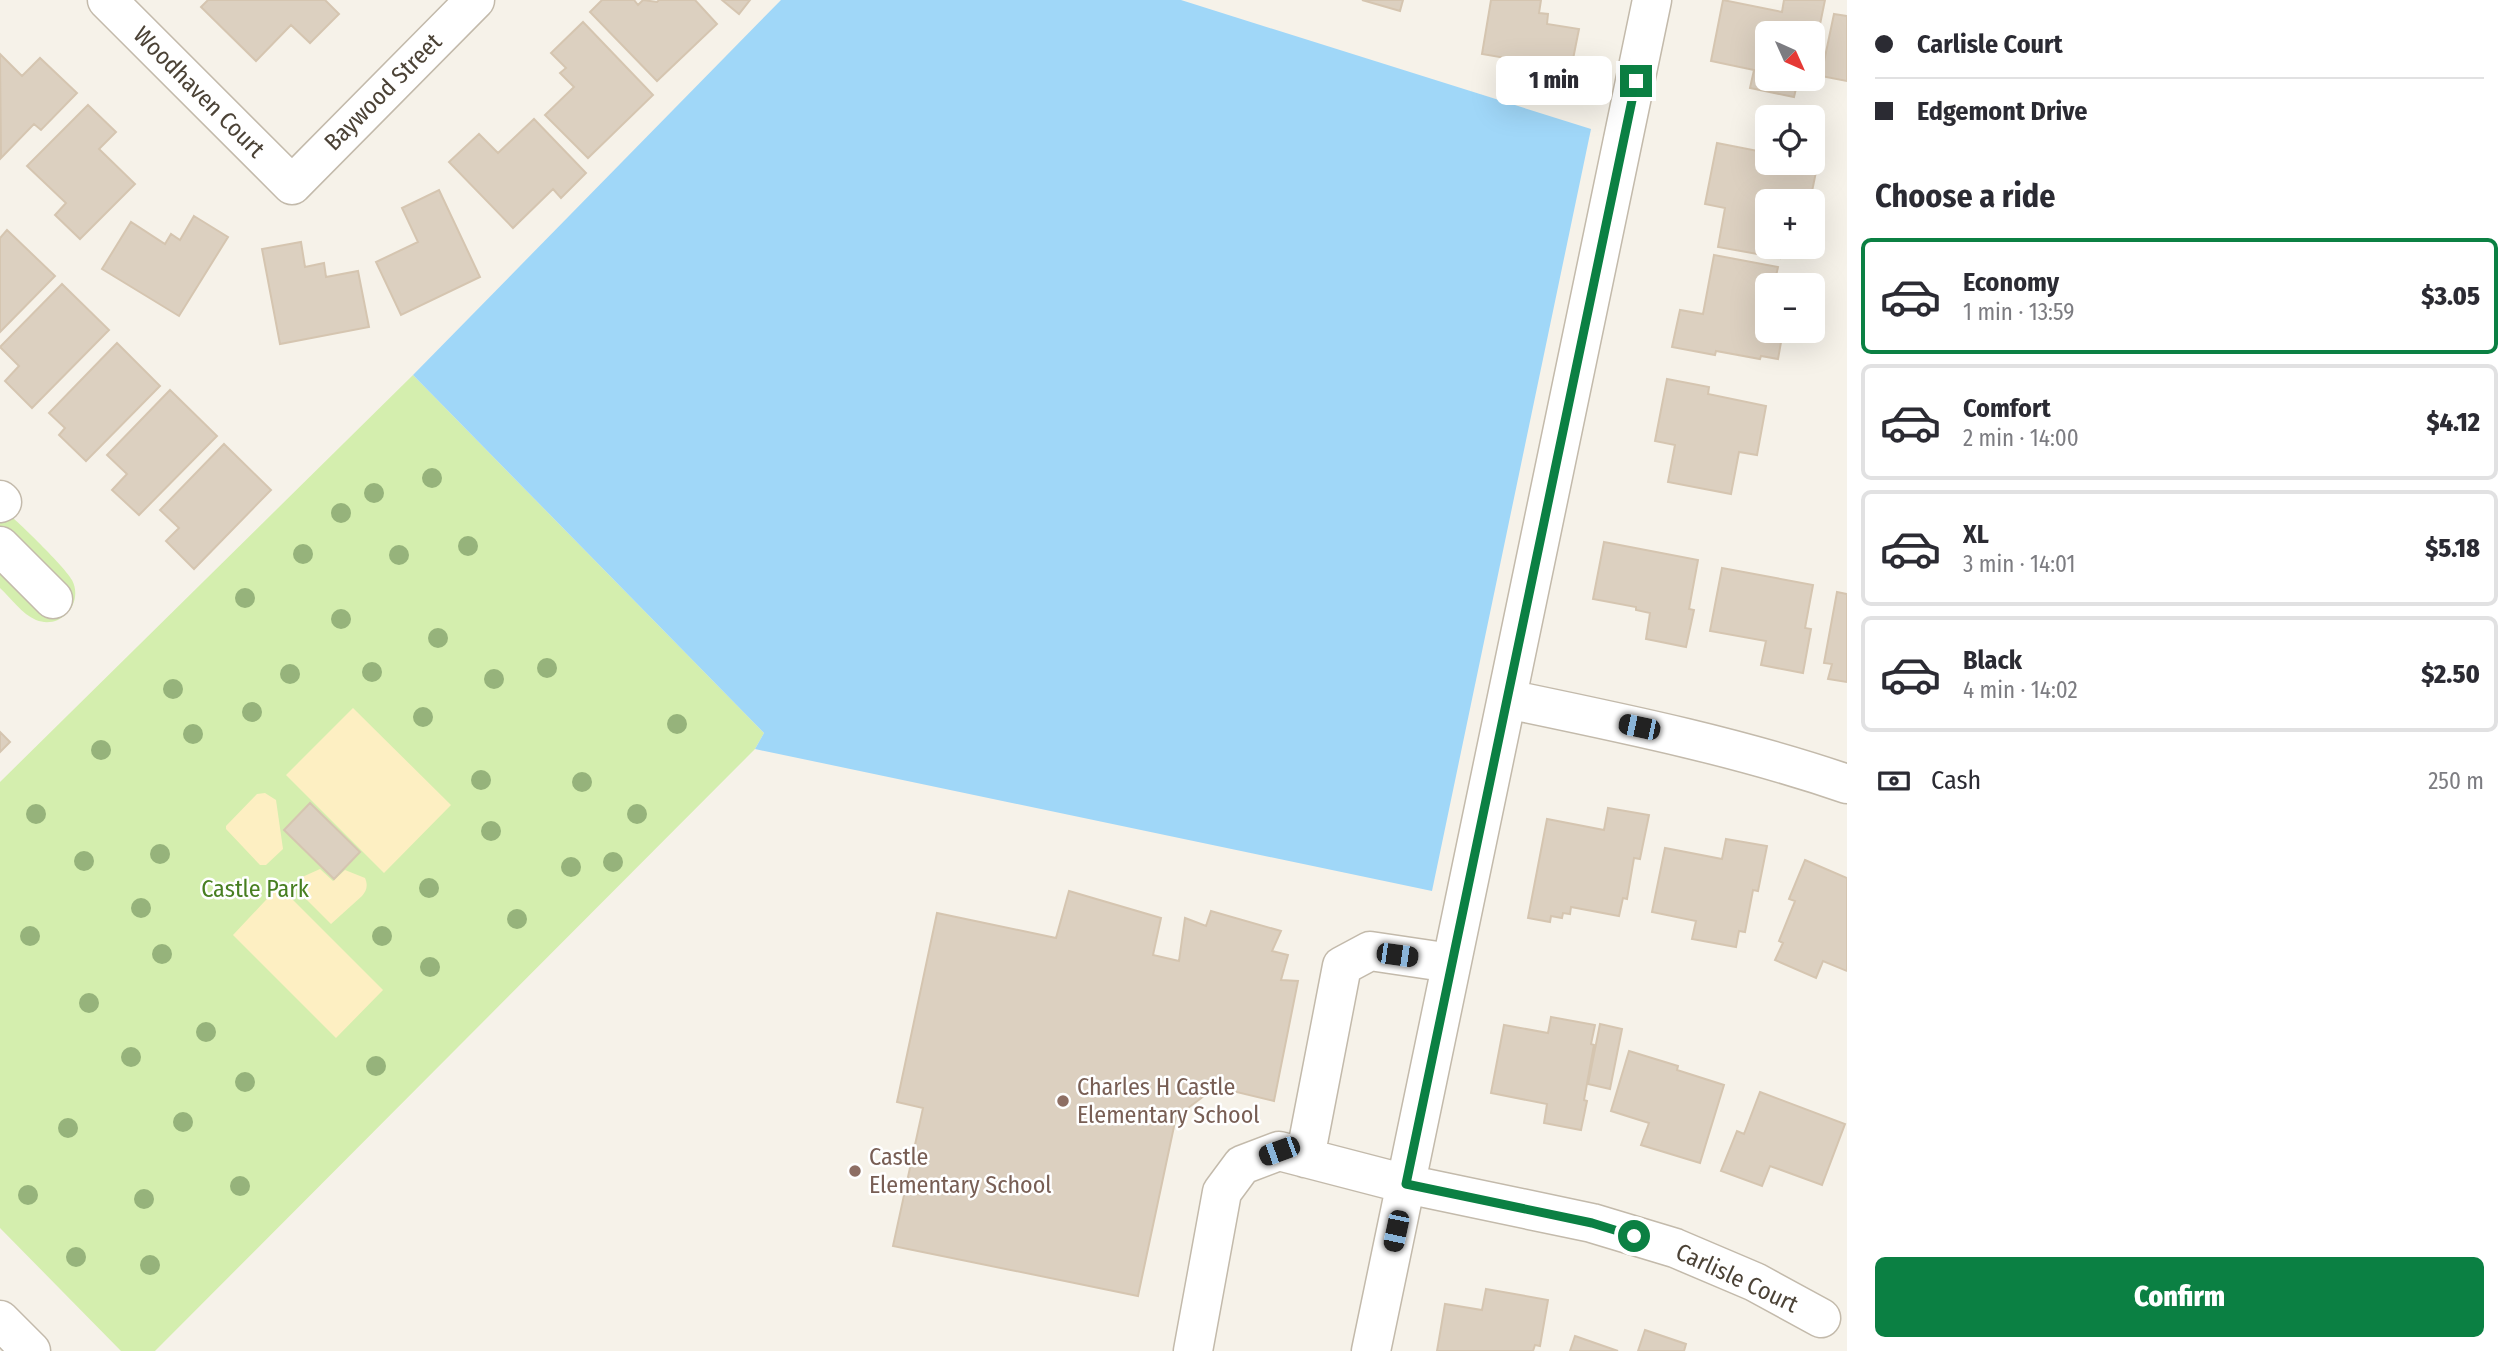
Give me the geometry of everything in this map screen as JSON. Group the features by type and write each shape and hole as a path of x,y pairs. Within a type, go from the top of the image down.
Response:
{"street":[{"name":"Woodhaven Court","path":"107,0 292,185"},
{"name":"Baywood Street","path":"292,185 475,0"},
{"path":"1371,1351 1652,0"},
{"path":"0,547 53,599"},
{"path":"1507,699 1755,754 1847,784"},
{"path":"1305,1158 1342,967 1370,951 1451,963"},
{"name":"Carlisle Court","path":"1193,1351 1222,1192 1242,1165 1279,1151 1406,1184 1592,1223 1675,1248 1755,1282 1821,1318"},
{"path":"0,1320 31,1351"}],"green space":[{"name":"Castle Park","path":"413,375 764,733 755,749 155,1351 121,1351 0,1228 0,782"},
{"path":"0,507 39,542 72,580 75,597 62,618 45,622 36,620 21,610 0,588"}],"sand":[{"path":"353,708 451,805 384,873 286,775"},
{"path":"265,793 276,800 283,849 266,865 260,865 226,826 257,794"},
{"path":"320,869 333,881 345,870 365,878 366,883 362,896 331,924 299,892 297,885 300,878"},
{"path":"279,886 383,990 336,1038 233,935"}],"water":[{"path":"781,0 1181,0 1591,129 1432,891 755,749 764,733 413,375"}],"building":[{"path":"208,0 325,0 339,14 310,43 291,25 256,61 201,7"},
{"path":"602,0 634,0 638,5 643,0 695,0 717,24 657,81 590,12"},
{"path":"722,0 750,0 739,14"},
{"path":"1362,0 1403,0 1400,11"},
{"path":"1491,0 1541,0 1539,13 1548,14 1547,24 1579,29 1571,69 1482,54"},
{"path":"1723,0 1782,12 1784,0 1825,0 1821,21 1755,21 1755,89 1750,88 1754,70 1711,61"},
{"path":"1834,14 1847,16 1847,81 1825,77 1825,57"},
{"path":"583,22 653,95 588,158 545,115 574,87 560,73 566,68 551,53"},
{"path":"0,54 22,76 40,58 77,93 41,130 34,124 1,158"},
{"path":"1765,91 1795,91 1794,97"},
{"path":"88,105 116,132 99,149 135,184 80,239 55,215 66,203 27,166"},
{"path":"534,119 586,173 561,198 553,189 513,228 449,162 479,134 498,153"},
{"path":"1717,143 1755,150 1755,175 1815,175 1812,189 1755,189 1755,254 1718,247 1725,208 1705,204"},
{"path":"439,190 480,277 401,315 376,262 418,242 402,208"},
{"path":"194,216 228,237 179,316 102,269 131,222 165,244 171,234 180,240"},
{"path":"7,230 55,276 0,332 0,238"},
{"path":"301,242 305,267 324,263 326,277 358,271 369,327 280,344 262,249"},
{"path":"1714,255 1778,267 1777,273 1755,273 1755,343 1781,343 1778,359 1761,356 1760,359 1716,351 1715,355 1672,347 1680,310 1703,314"},
{"path":"62,284 109,330 32,408 5,381 19,366 0,347"},
{"path":"117,343 160,386 86,461 59,435 65,428 49,413"},
{"path":"1667,379 1709,387 1708,394 1766,406 1757,455 1739,452 1731,494 1668,482 1675,445 1655,441"},
{"path":"170,390 217,436 139,515 112,490 127,474 107,455"},
{"path":"224,444 271,490 194,569 166,541 179,528 160,510"},
{"path":"1604,542 1698,560 1689,609 1694,610 1686,647 1646,639 1650,613 1636,610 1636,607 1593,599"},
{"path":"1722,568 1813,585 1805,628 1811,629 1803,673 1761,665 1766,641 1710,631"},
{"path":"1837,592 1847,594 1847,682 1828,679 1832,664 1824,663"},
{"path":"0,732 10,742 0,752"},
{"path":"310,803 360,852 334,879 284,830"},
{"path":"1608,808 1649,815 1640,859 1634,858 1627,899 1623,898 1619,916 1571,907 1570,914 1563,913 1562,918 1551,916 1550,922 1528,918 1547,819 1604,830"},
{"path":"1726,839 1767,846 1758,891 1753,890 1745,932 1739,931 1736,947 1692,939 1696,921 1652,912 1665,848 1722,859"},
{"path":"1805,860 1847,878 1847,971 1823,961 1816,978 1775,960 1783,943 1779,941 1795,901 1789,899"},
{"path":"1069,891 1161,918 1153,955 1179,961 1185,918 1206,926 1211,911 1281,931 1272,951 1288,955 1281,980 1298,981 1274,1101 1216,1087 1176,1117 1138,1296 893,1246 923,1108 897,1102 937,913 1056,938"},
{"path":"1551,1017 1595,1025 1584,1100 1587,1101 1581,1130 1544,1123 1547,1104 1491,1093 1504,1025 1548,1033"},
{"path":"1600,1024 1622,1029 1610,1089 1588,1084"},
{"path":"1629,1051 1678,1066 1677,1070 1724,1085 1700,1163 1641,1145 1649,1123 1611,1111"},
{"path":"1760,1092 1845,1124 1822,1185 1770,1166 1762,1186 1721,1171 1737,1131 1744,1134"},
{"path":"1486,1289 1548,1300 1540,1346 1535,1345 1533,1351 1437,1351 1445,1304 1482,1310"},
{"path":"1645,1330 1686,1344 1684,1351 1638,1351"},
{"path":"1575,1336 1618,1351 1570,1351"}],"place":[{"name":"Charles H Castle Elementary School","path":"1063,1101"},
{"name":"Castle Elementary School","path":"855,1171"}],"route":[{"path":"1634,1236 1592,1223 1406,1184 1636,81"}]}
